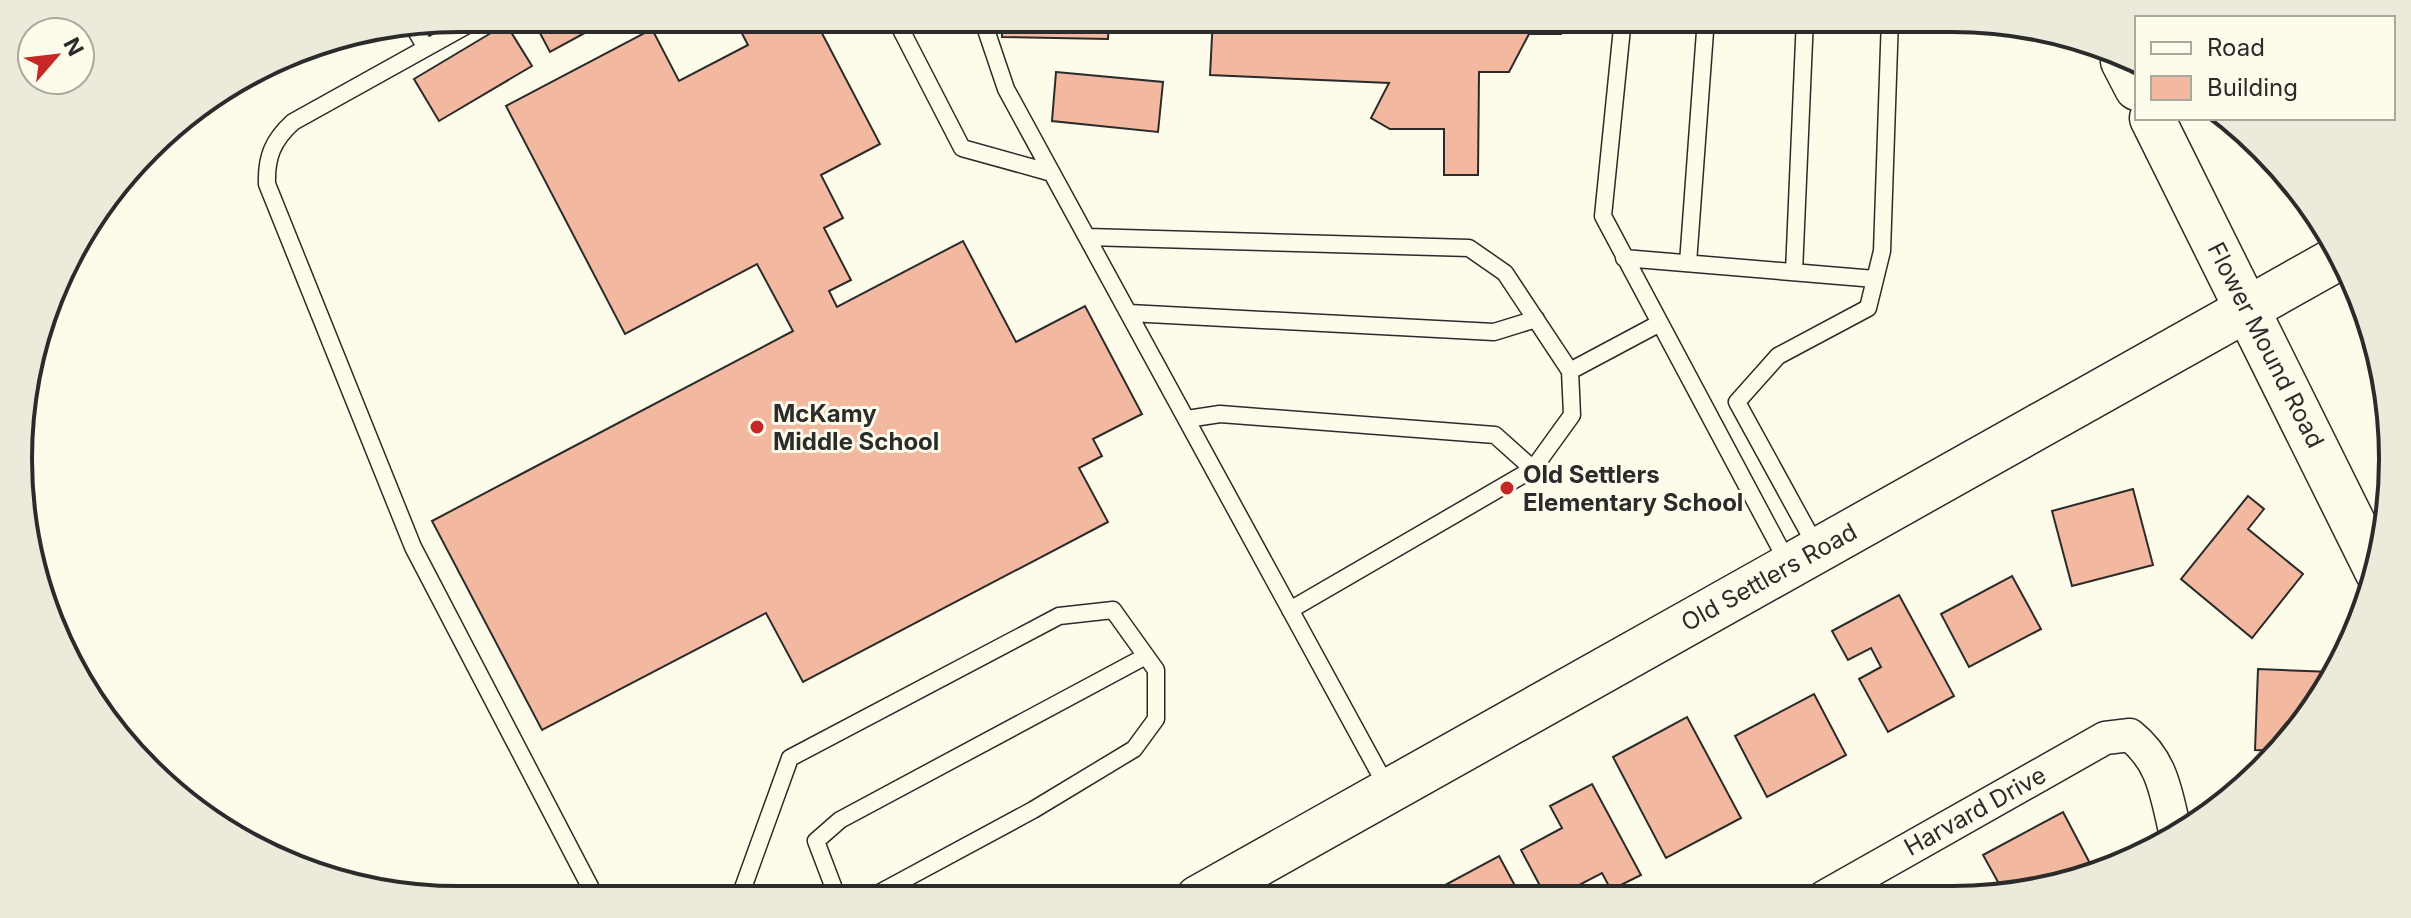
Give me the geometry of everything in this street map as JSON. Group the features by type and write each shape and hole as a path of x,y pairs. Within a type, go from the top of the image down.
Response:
{"street":[{"name":"Flower Mound Road","path":"2153,120 2368,553"},
{"name":"Old Settlers Road","path":"1219,886 2331,262"},
{"name":"Harvard Drive","path":"1843,886 2105,738 2130,735 2149,750 2161,774 2173,824"}],"lane":[{"path":"455,32 293,122 279,135 270,151 267,184 413,547 590,886"},
{"path":"902,32 962,148 1052,173"},
{"path":"987,32 1006,89 1389,791"},
{"path":"1622,32 1603,216 1660,323 1804,557"},
{"path":"1688,263 1705,32"},
{"path":"1794,272 1804,32"},
{"path":"1804,557 1737,402 1778,356 1868,308 1882,251 1890,32"},
{"path":"418,34 426,48"},
{"path":"1087,237 1469,248 1505,273 1570,371 1572,415 1533,469 1290,610"},
{"path":"1624,258 1875,279"},
{"path":"1129,313 1494,332 1536,319"},
{"path":"1570,371 1660,323"},
{"path":"1187,419 1220,414 1495,435 1533,469"},
{"path":"744,886 790,758 1059,616 1113,610 1156,670 1156,719 1134,749 1033,810 892,886"},
{"path":"833,886 816,841 840,820 1146,656"}],"building":[{"path":"493,32 511,32 532,66 439,121 414,79"},
{"path":"539,32 587,32 550,52"},
{"path":"646,32 654,32 679,81 748,45 741,32 821,32 880,144 821,175 843,218 824,228 851,280 829,291 837,307 963,241 1016,342 1085,306 1142,414 1093,439 1102,456 1079,468 1108,522 803,682 766,613 542,730 432,521 793,331 757,264 625,334 506,106"},
{"path":"1002,32 1108,32 1108,39 1002,37"},
{"path":"1212,32 1561,32 1529,34 1509,72 1479,72 1478,175 1444,175 1444,129 1390,129 1371,118 1389,83 1210,75"},
{"path":"1056,72 1163,82 1158,132 1052,121"},
{"path":"2133,489 2153,565 2072,586 2052,511"},
{"path":"2248,496 2264,509 2248,529 2303,574 2252,638 2181,579"},
{"path":"2012,576 2041,629 1969,667 1941,614"},
{"path":"1899,595 1954,696 1888,732 1859,679 1881,667 1871,648 1848,660 1832,631"},
{"path":"2258,669 2322,672 2273,741 2264,750 2255,750"},
{"path":"1814,694 1846,755 1767,797 1735,736"},
{"path":"1687,717 1741,818 1666,858 1613,757"},
{"path":"1592,784 1641,875 1619,886 1609,886 1602,873 1577,886 1540,886 1521,850 1562,828 1550,806"},
{"path":"2063,812 2090,863 2035,878 1999,883 1983,855"},
{"path":"1499,856 1515,886 1443,886"}],"place":[{"name":"McKamy Middle School","path":"757,427"},
{"name":"Old Settlers Elementary School","path":"1507,488"}]}
